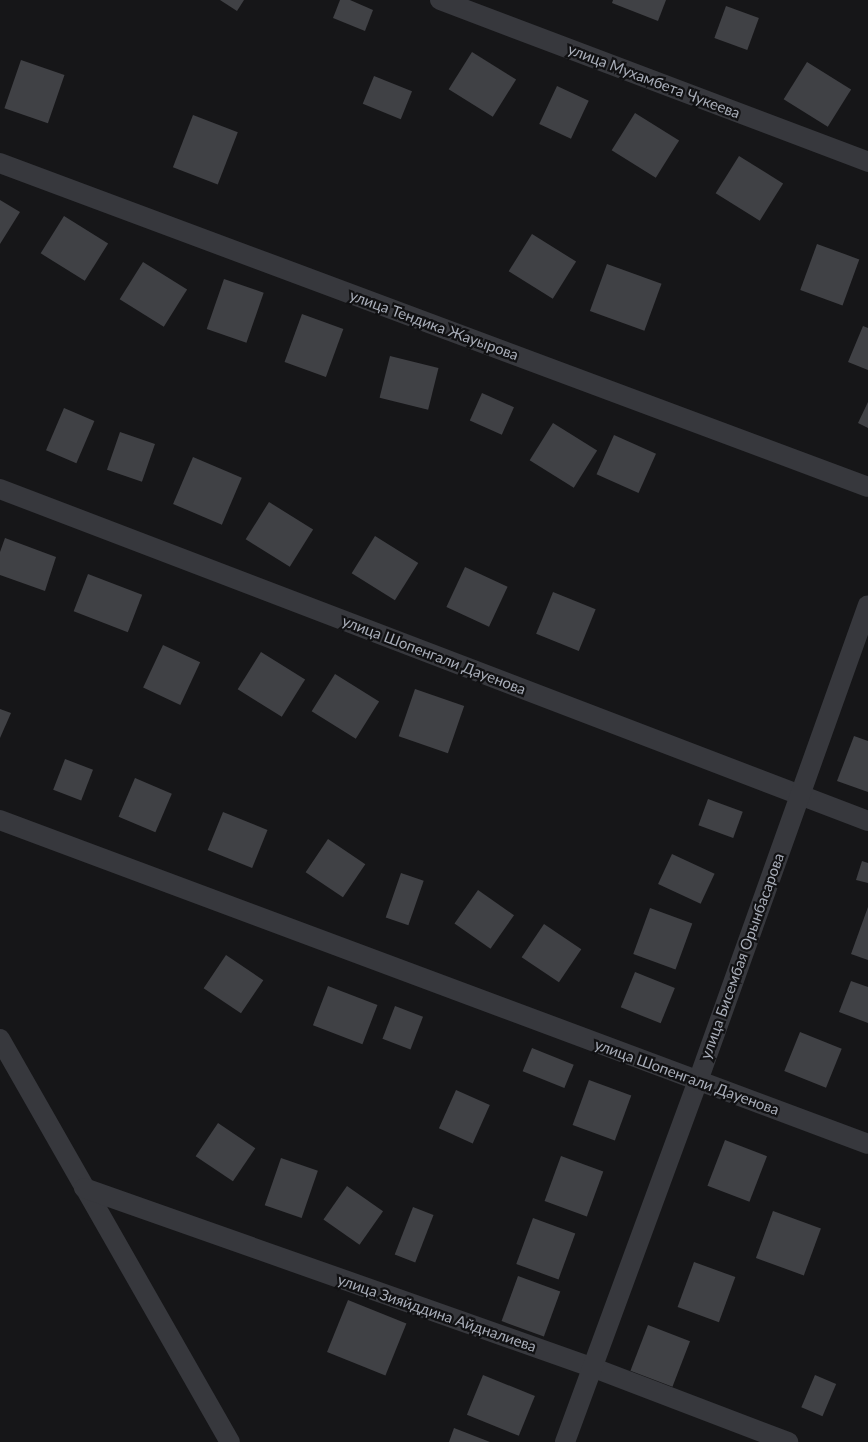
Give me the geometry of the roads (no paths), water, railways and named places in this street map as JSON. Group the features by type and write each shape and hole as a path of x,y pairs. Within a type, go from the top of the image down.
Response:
{"street":[{"name":"улица Мухамбета Чукеева","path":"440,0 868,162"},
{"name":"улица Тендика Жауырова","path":"0,163 868,487"},
{"name":"улица Шопенгали Дауенова","path":"0,489 868,821"},
{"name":"улица Бисембая Орынбасарова","path":"565,1442 698,1081 868,605"},
{"name":"улица Шопенгали Дауенова","path":"0,820 868,1144"},
{"path":"0,1039 230,1442"},
{"name":"улица Зияйддина Айдналиева","path":"84,1188 594,1368 788,1442"}]}
